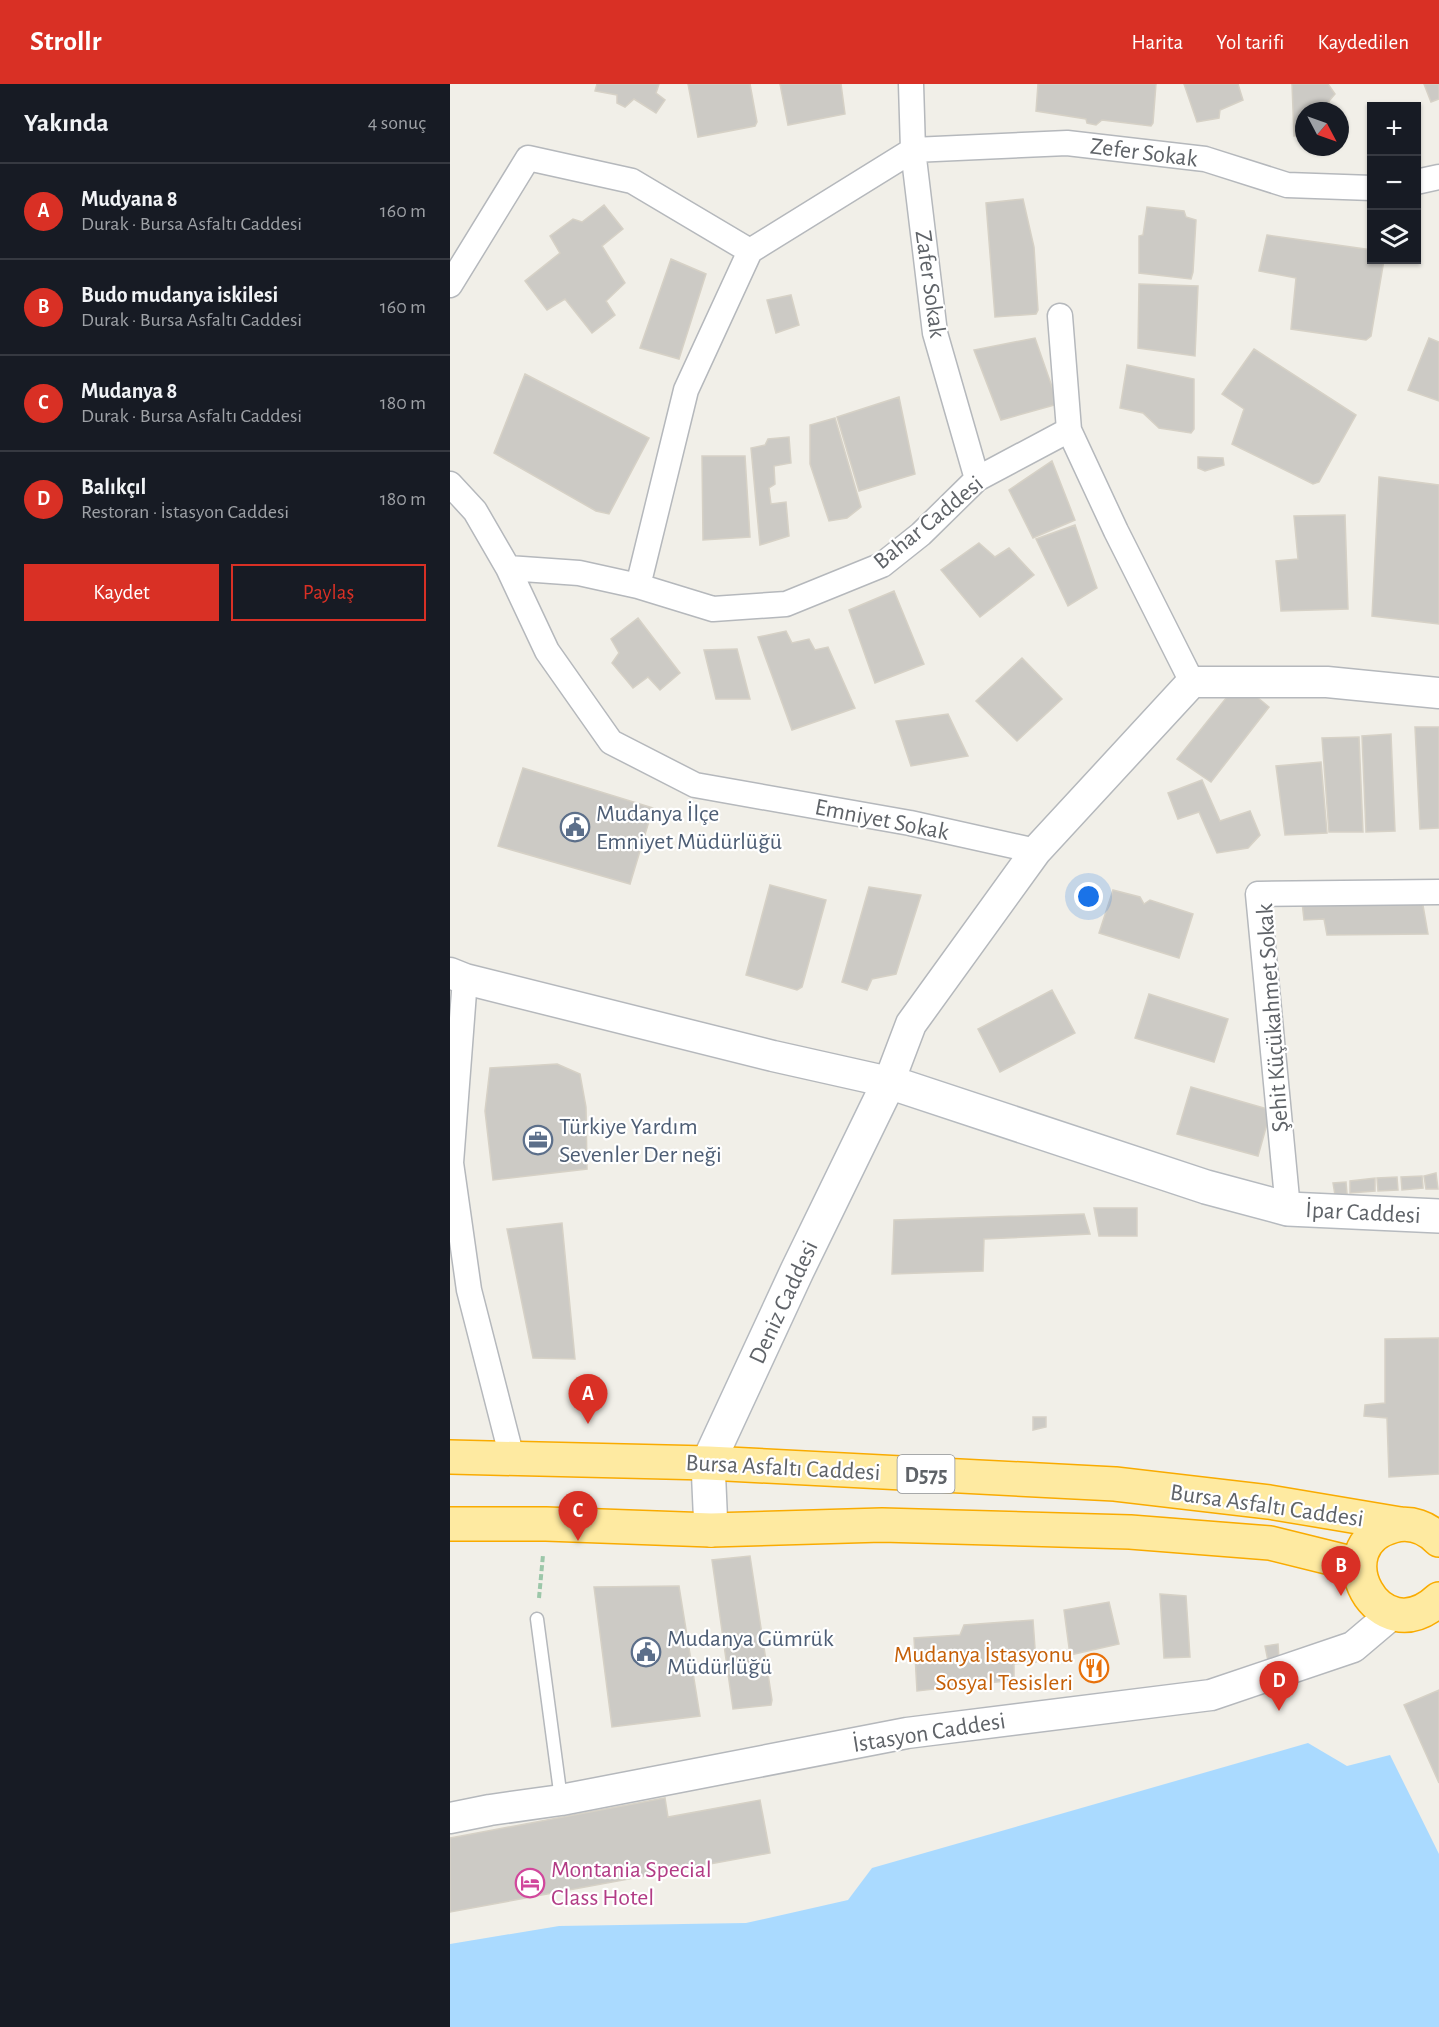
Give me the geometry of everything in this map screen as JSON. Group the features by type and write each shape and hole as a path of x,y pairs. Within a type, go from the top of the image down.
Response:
{"highway":[{"name":"Bursa Asfaltı Caddesi","path":"450,1457 708,1463 1115,1484 1269,1502 1400,1524"},
{"name":"Bursa Asfaltı Caddesi","path":"450,1524 546,1524 711,1530 882,1525 1130,1532 1270,1543 1359,1565"},
{"name":"D575","path":"1400,1524 1411,1524 1437,1537"},
{"path":"1400,1524 1385,1528 1372,1537 1363,1550 1359,1565 1360,1581 1367,1595 1378,1607 1392,1614 1416,1614 1435,1606"}],"main road":[{"path":"889,1082 1206,1187 1288,1209"},
{"name":"Deniz Caddesi","path":"711,1530 708,1463 797,1271 889,1082"},
{"name":"İpar Caddesi","path":"1288,1209 1439,1216"}],"street":[{"name":"Zafer Sokak","path":"911,84 913,150 935,333 977,479"},
{"name":"Zefer Sokak","path":"913,150 1067,143 1205,159 1287,185 1367,188"},
{"path":"638,586 686,390 750,251 913,150"},
{"path":"450,285 528,158 632,181 750,251"},
{"path":"1060,316 1068,430 1192,682"},
{"name":"Bahar Caddesi","path":"507,568 579,573 638,586 713,609 786,604 882,565 921,534 977,479 1068,430"},
{"name":"Emniyet Sokak","path":"450,484 475,511 507,568 547,651 611,742 695,785 910,823 1036,850"},
{"path":"512,1458 470,1290 451,1163 458,976 773,1056 889,1082 911,1023 1036,850 1192,682 1327,682 1439,693"},
{"name":"Şehit Küçükahmet Sokak","path":"1288,1209 1258,894 1439,892"},
{"name":"İstasyon Caddesi","path":"450,1818 561,1800 907,1733 1211,1695 1353,1647 1392,1614"}],"lane":[{"path":"537,1619 561,1800"}],"path":[{"path":"537,1619 546,1524"}],"water":[{"path":"1308,1743 1347,1766 1390,1755 1439,1854 1439,2027 450,2027 450,1944 559,1926 746,1923 848,1900 872,1868"}],"building":[{"path":"597,84 659,84 656,93 665,100 656,113 634,99 625,107 617,103 617,95 595,91"},
{"path":"688,84 750,84 757,122 755,126 698,137"},
{"path":"780,84 841,84 845,114 788,125"},
{"path":"1038,84 1156,84 1153,123 1151,126 1102,120 1096,125 1087,123 1086,119 1036,111"},
{"path":"1184,84 1238,84 1243,100 1220,110 1219,118 1197,122"},
{"path":"1292,84 1328,84 1335,94 1329,102 1295,102 1294,136"},
{"path":"1424,84 1439,84 1439,99 1431,102"},
{"path":"1023,199 1034,247 1038,310 1036,314 995,317 986,203"},
{"path":"604,205 623,229 602,246 625,283 606,301 615,315 592,333 565,299 547,310 525,281 560,253 550,236 573,219 582,222"},
{"path":"1147,207 1184,211 1186,217 1196,220 1191,279 1139,273 1139,236 1143,235"},
{"path":"1267,235 1367,249 1367,264 1383,264 1371,336 1366,340 1291,329 1296,278 1259,271"},
{"path":"671,259 706,274 679,359 640,348"},
{"path":"1139,284 1198,286 1195,356 1138,348"},
{"path":"791,295 799,325 776,333 767,300"},
{"path":"1035,338 1058,404 1001,420 974,350"},
{"path":"1429,338 1439,342 1439,401 1408,390"},
{"path":"1254,349 1356,415 1319,482 1313,484 1232,444 1244,409 1222,394"},
{"path":"1127,365 1194,379 1194,429 1191,433 1159,428 1143,413 1120,408"},
{"path":"525,374 649,438 609,514 596,511 494,453"},
{"path":"899,397 915,474 859,491 837,417"},
{"path":"835,418 861,507 847,518 829,521 810,464 810,425"},
{"path":"789,437 791,463 774,466 775,484 769,488 771,504 786,502 789,536 760,545 751,448 765,445 768,439"},
{"path":"702,456 745,456 750,537 703,540"},
{"path":"1198,457 1223,458 1224,465 1205,471 1198,468"},
{"path":"1052,461 1075,520 1033,538 1009,490"},
{"path":"1379,477 1439,485 1439,624 1372,616"},
{"path":"1345,515 1348,609 1281,611 1276,561 1298,559 1294,516"},
{"path":"1075,525 1097,588 1068,606 1036,539"},
{"path":"979,543 995,557 1009,548 1034,575 980,617 941,570"},
{"path":"894,591 924,664 875,683 849,610"},
{"path":"638,618 680,673 660,690 648,677 633,688 612,663 619,653 611,639"},
{"path":"786,631 792,643 809,639 815,650 828,647 855,708 792,730 758,637"},
{"path":"737,649 750,699 716,699 704,650"},
{"path":"1022,658 1062,699 1017,741 976,701"},
{"path":"1239,682 1269,707 1211,782 1177,759"},
{"path":"948,714 968,756 911,766 896,721"},
{"path":"1415,727 1439,727 1439,828 1420,829"},
{"path":"1391,734 1395,831 1366,832 1362,736"},
{"path":"1359,737 1363,832 1329,832 1322,738"},
{"path":"1321,762 1327,833 1285,835 1276,766"},
{"name":"Mudanya İlçe Emniyet Müdürlüğü","path":"523,768 653,808 630,884 498,846"},
{"path":"1202,780 1220,821 1250,811 1260,835 1248,848 1217,853 1199,812 1178,819 1168,793"},
{"path":"770,885 826,900 802,987 797,990 746,975"},
{"path":"869,887 921,895 896,974 872,979 867,990 842,982"},
{"path":"1113,890 1140,897 1144,904 1150,900 1193,914 1179,958 1099,933"},
{"path":"1421,894 1428,934 1327,935 1324,919 1304,920 1302,902"},
{"path":"1052,990 1075,1033 1000,1072 978,1029"},
{"path":"1149,994 1228,1019 1214,1062 1135,1038"},
{"name":"Türkiye Yardım Sevenler Der neği","path":"557,1064 580,1074 586,1107 587,1169 493,1180 485,1111 490,1068"},
{"path":"1191,1087 1271,1110 1258,1156 1177,1134"},
{"path":"1436,1173 1438,1189 1426,1189 1424,1176"},
{"path":"1422,1176 1423,1188 1402,1190 1401,1177"},
{"path":"1397,1177 1398,1190 1378,1191 1377,1178"},
{"path":"1375,1178 1375,1191 1350,1193 1350,1181"},
{"path":"1346,1182 1347,1194 1335,1195 1333,1183"},
{"path":"1094,1208 1137,1208 1137,1236 1099,1236"},
{"path":"1084,1214 1090,1234 984,1239 983,1271 892,1274 894,1220"},
{"path":"562,1223 575,1359 533,1358 507,1229"},
{"path":"1439,1338 1439,1474 1389,1477 1387,1418 1364,1416 1365,1405 1385,1403 1385,1339"},
{"path":"1033,1417 1046,1417 1046,1427 1033,1430"},
{"path":"750,1556 772,1700 771,1705 733,1709 712,1560"},
{"name":"Mudanya Gümrük Müdürlüğü","path":"679,1586 700,1716 612,1727 594,1587"},
{"path":"1160,1594 1186,1596 1190,1657 1164,1658"},
{"path":"1109,1602 1119,1644 1070,1655 1064,1610"},
{"path":"1033,1620 1036,1662 1014,1664 1014,1680 917,1691 914,1638 960,1635 964,1625"},
{"path":"1278,1644 1279,1659 1268,1661 1265,1646"},
{"path":"1439,1690 1439,1783 1404,1705"},
{"name":"Montania Special Class Hotel","path":"665,1798 668,1817 760,1800 770,1853 450,1912 450,1838"}],"place":[{"name":"Mudanya İlçe Emniyet Müdürlüğü","path":"575,827"},
{"name":"Türkiye Yardım Sevenler Der neği","path":"538,1140"},
{"name":"Mudyana 8","path":"588,1424"},
{"name":"Mudanya 8","path":"578,1541"},
{"name":"Budo mudanya iskilesi","path":"1341,1596"},
{"name":"Mudanya Gümrük Müdürlüğü","path":"646,1652"},
{"name":"Mudanya İstasyonu Sosyal Tesisleri","path":"1094,1668"},
{"name":"Balıkçıl","path":"1279,1711"},
{"name":"Montania Special Class Hotel","path":"530,1883"}]}
